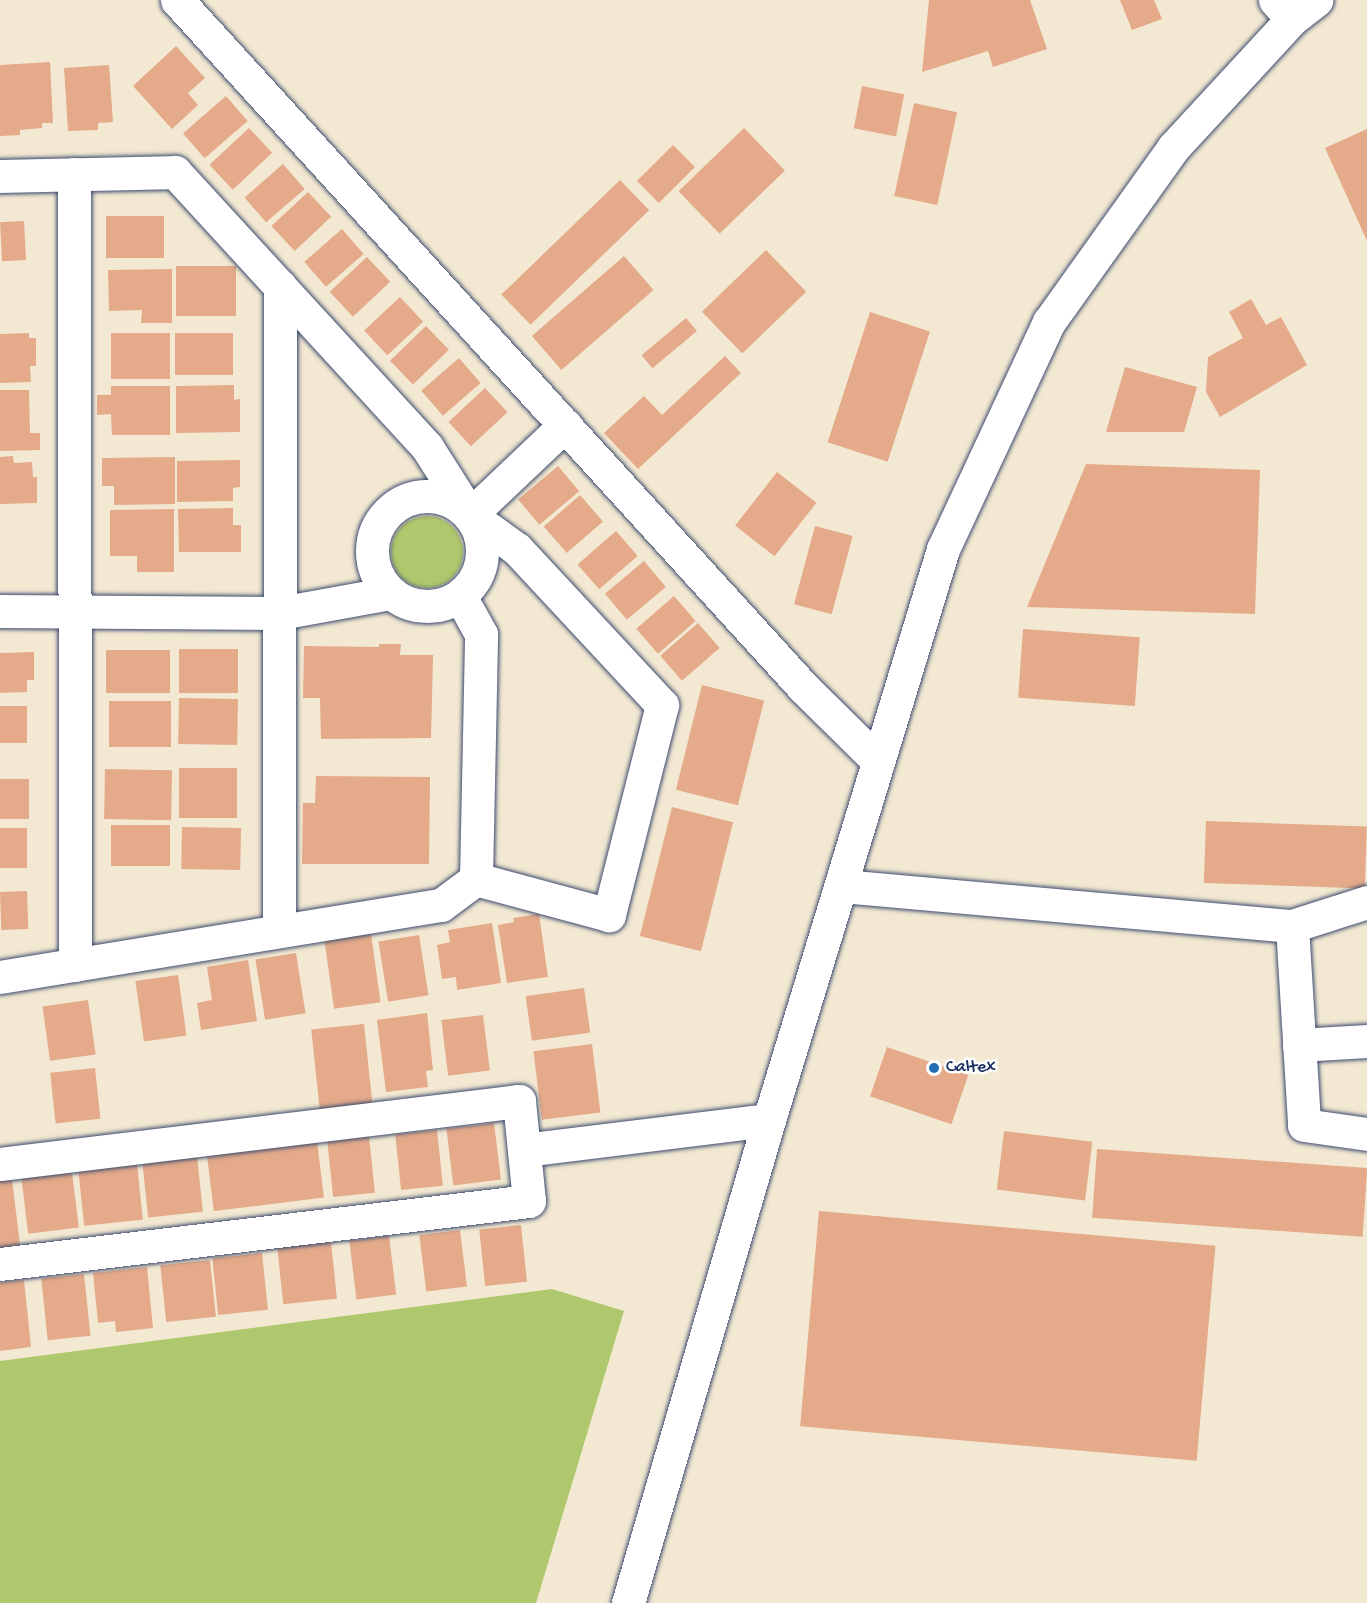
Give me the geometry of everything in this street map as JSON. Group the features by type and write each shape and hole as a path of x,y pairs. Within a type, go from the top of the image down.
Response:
{"street":[{"path":"177,0 804,688 877,760"},
{"path":"628,1603 769,1120 943,549 1049,322 1173,148 1294,6"},
{"path":"0,176 175,172 427,447 470,515 481,535 482,558 475,579 460,596 442,604 424,606 406,603 390,593 378,579 372,562 371,543 377,526 388,511 412,498 439,496 456,503 470,515 517,549 662,705 609,915 476,879"},
{"path":"74,174 75,965"},
{"path":"279,931 280,286"},
{"path":"470,515 565,425"},
{"path":"0,611 280,613 390,593"},
{"path":"460,596 481,634 476,879"},
{"path":"0,977 441,905 476,879"},
{"path":"842,886 1292,926 1367,902"},
{"path":"1292,926 1304,1125 1367,1134"},
{"path":"1299,1045 1367,1041"},
{"path":"0,1164 519,1101 529,1201 0,1264"},
{"path":"524,1150 769,1120"}],"green space":[{"path":"427,516 441,519 453,526 460,538 463,552 460,566 453,578 441,585 427,588 413,585 401,578 394,566 391,552 394,538 401,526 413,519"},
{"path":"552,1289 624,1311 536,1603 0,1603 0,1361"}],"building":[{"path":"929,0 1030,0 1047,49 993,67 988,51 922,72"},
{"path":"1120,0 1154,0 1162,19 1132,30"},
{"path":"176,46 205,78 188,93 198,105 172,129 133,86"},
{"path":"50,62 53,123 42,123 42,128 20,130 20,135 0,136 0,65"},
{"path":"109,65 113,122 98,123 98,130 68,131 64,68"},
{"path":"862,86 904,94 896,136 854,128"},
{"path":"226,96 248,121 205,158 183,133"},
{"path":"914,103 957,112 937,205 894,196"},
{"path":"249,128 272,153 233,190 210,165"},
{"path":"744,128 785,170 720,234 679,191"},
{"path":"1367,129 1367,241 1325,148"},
{"path":"673,145 695,167 659,203 637,181"},
{"path":"283,164 305,189 266,222 245,197"},
{"path":"620,180 649,210 530,325 501,295"},
{"path":"308,192 331,217 295,251 271,226"},
{"path":"106,216 164,216 164,258 106,258"},
{"path":"24,221 26,260 2,261 0,222"},
{"path":"342,229 364,254 326,287 304,262"},
{"path":"766,250 806,292 742,354 702,312"},
{"path":"624,256 654,290 561,370 532,336"},
{"path":"367,257 390,282 353,317 330,292"},
{"path":"176,266 236,266 236,316 176,316"},
{"path":"172,269 172,323 141,323 142,310 109,311 108,270"},
{"path":"400,297 423,322 387,355 364,330"},
{"path":"1251,299 1266,325 1281,317 1307,365 1220,417 1206,392 1208,357 1243,338 1229,312"},
{"path":"870,312 930,331 888,462 828,442"},
{"path":"686,318 697,331 652,368 642,355"},
{"path":"426,326 449,350 413,384 390,361"},
{"path":"29,333 29,338 36,338 36,366 30,366 31,382 0,383 0,334"},
{"path":"111,333 170,333 170,379 111,379"},
{"path":"175,333 233,333 233,375 175,375"},
{"path":"725,356 741,373 638,469 604,433 644,396 662,415"},
{"path":"459,358 481,383 443,416 421,391"},
{"path":"1125,367 1197,387 1184,432 1106,432"},
{"path":"234,385 234,400 240,399 240,432 176,433 176,386"},
{"path":"111,386 170,386 170,435 112,435 111,414 97,415 97,395 111,395"},
{"path":"485,388 508,412 471,446 448,422"},
{"path":"0,390 29,390 30,433 40,433 40,450 0,451"},
{"path":"13,456 14,463 32,462 33,477 37,477 37,503 0,504 0,457"},
{"path":"175,457 175,504 114,505 114,486 102,486 102,458"},
{"path":"240,460 240,487 233,488 233,501 177,502 177,461"},
{"path":"1086,464 1260,470 1255,614 1027,607"},
{"path":"558,466 579,491 539,525 518,499"},
{"path":"777,472 816,503 775,556 735,526"},
{"path":"580,495 603,521 567,553 544,526"},
{"path":"233,508 233,525 241,525 241,552 179,552 178,509"},
{"path":"174,509 174,572 137,572 137,556 110,556 110,510"},
{"path":"815,526 853,536 832,614 794,604"},
{"path":"616,531 638,556 599,589 578,564"},
{"path":"644,561 666,587 627,620 605,594"},
{"path":"674,596 696,621 658,654 636,629"},
{"path":"698,623 720,648 682,681 660,656"},
{"path":"1023,629 1140,637 1135,706 1018,698"},
{"path":"379,644 401,644 400,655 433,655 431,738 321,739 320,698 303,698 304,646 379,647"},
{"path":"179,649 238,649 238,693 179,693"},
{"path":"106,650 170,650 170,693 106,693"},
{"path":"34,652 34,680 27,680 27,692 0,693 0,653"},
{"path":"702,685 764,700 738,805 676,790"},
{"path":"179,698 238,699 237,745 178,744"},
{"path":"109,701 171,701 171,747 109,747"},
{"path":"0,706 27,706 27,743 0,743"},
{"path":"179,768 237,768 237,818 179,818"},
{"path":"105,769 172,770 171,820 104,819"},
{"path":"316,776 430,777 429,864 302,864 303,803 315,803"},
{"path":"0,779 29,779 29,819 0,819"},
{"path":"672,807 733,822 701,951 640,936"},
{"path":"1206,821 1367,827 1365,889 1204,883"},
{"path":"111,825 170,825 170,866 111,866"},
{"path":"182,827 241,828 240,870 181,869"},
{"path":"0,828 27,828 27,868 0,868"},
{"path":"27,891 28,929 1,930 0,892"},
{"path":"539,914 548,977 507,983 498,925 514,922 513,918"},
{"path":"492,923 501,983 457,990 456,977 442,979 437,945 450,942 448,930"},
{"path":"371,934 381,1002 334,1009 324,941"},
{"path":"419,935 429,995 388,1002 379,941"},
{"path":"296,953 306,1013 265,1020 256,959"},
{"path":"248,960 257,1021 201,1030 197,1003 212,1000 207,967"},
{"path":"178,975 186,1035 144,1041 135,981"},
{"path":"584,988 590,1033 532,1041 526,996"},
{"path":"88,1000 96,1054 50,1061 42,1006"},
{"path":"427,1013 433,1070 426,1071 428,1087 386,1092 377,1020"},
{"path":"483,1015 490,1071 448,1076 441,1020"},
{"path":"364,1024 372,1105 320,1110 311,1030"},
{"path":"592,1044 600,1112 542,1120 533,1051"},
{"path":"887,1047 968,1075 951,1124 870,1096"},
{"path":"95,1068 100,1119 56,1123 50,1073"},
{"path":"494,1123 501,1180 453,1185 446,1129"},
{"path":"437,1130 443,1186 401,1190 395,1134"},
{"path":"1004,1131 1092,1142 1085,1200 997,1190"},
{"path":"369,1136 375,1193 333,1197 327,1140"},
{"path":"317,1141 324,1198 214,1211 207,1155"},
{"path":"1097,1149 1367,1168 1363,1237 1092,1218"},
{"path":"197,1156 203,1212 148,1217 142,1162"},
{"path":"137,1164 143,1220 84,1226 78,1170"},
{"path":"72,1172 79,1228 28,1234 21,1178"},
{"path":"12,1179 20,1245 0,1248 0,1180"},
{"path":"819,1211 1215,1246 1197,1461 800,1426"},
{"path":"521,1225 527,1282 485,1286 479,1229"},
{"path":"460,1230 467,1287 426,1292 419,1235"},
{"path":"389,1236 396,1295 356,1299 349,1241"},
{"path":"331,1242 337,1299 283,1304 277,1248"},
{"path":"262,1253 268,1310 218,1315 212,1258"},
{"path":"210,1260 216,1317 166,1322 160,1265"},
{"path":"147,1267 153,1328 116,1332 115,1321 98,1323 93,1273"},
{"path":"84,1274 90,1336 48,1340 41,1278"},
{"path":"24,1280 31,1347 0,1351 0,1283"}],"place":[{"name":"Caltex","path":"934,1068"}]}
